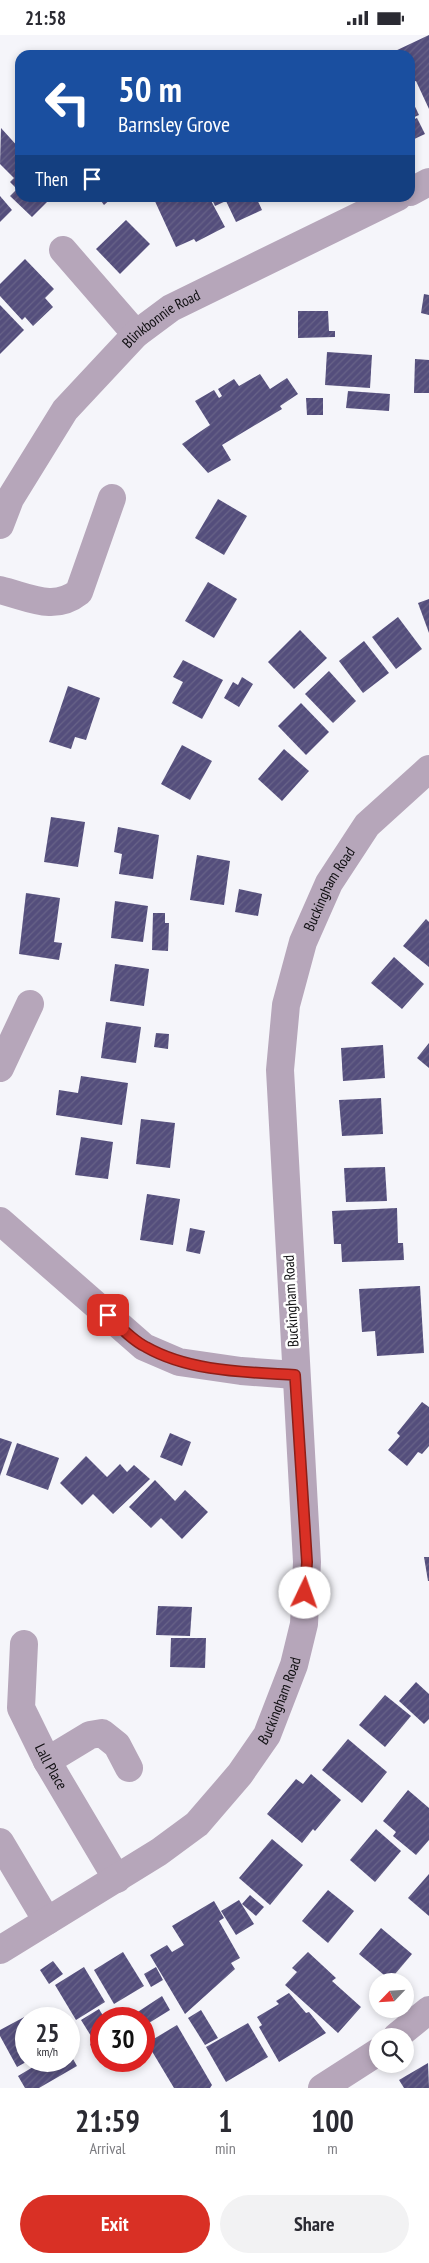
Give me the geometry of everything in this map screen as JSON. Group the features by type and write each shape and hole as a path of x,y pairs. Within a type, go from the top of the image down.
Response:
{"street":[{"path":"415,190 429,183"},
{"name":"Blinkbonnie Road","path":"0,525 10,499 65,410 136,334 171,308 388,202"},
{"path":"63,250 136,334"},
{"path":"0,590 54,604 68,601 73,597 79,592 112,498"},
{"name":"Buckingham Road","path":"0,1950 117,1879 197,1824 240,1774 268,1735 294,1665 304,1624 307,1562 295,1375 280,1070 286,1005 303,942 329,883 367,825 429,769"},
{"path":"0,1067 30,1004"},
{"path":"0,1221 144,1347 179,1362 241,1371 295,1375"},
{"name":"Lall Place","path":"24,1644 21,1708 47,1761 117,1879"},
{"path":"47,1761 90,1735 102,1733 116,1745 129,1768"},
{"path":"0,1842 47,1921"},
{"path":"407,2028 429,2010"},
{"path":"322,2088 369,2058"}],"building":[{"path":"429,35 429,109 415,81 415,50 397,50"},
{"path":"415,107 419,115 415,117"},
{"path":"417,118 425,134 415,139 415,119"},
{"path":"1,128 15,143 15,187 10,182 14,178 0,164"},
{"path":"15,191 15,201 10,196"},
{"path":"0,196 12,210 0,222"},
{"path":"16,202 47,202 32,217"},
{"path":"155,202 212,202 225,227 196,242 194,239 176,247"},
{"path":"213,202 224,202 215,206"},
{"path":"226,202 258,202 262,210 236,222"},
{"path":"126,220 150,244 120,274 96,249"},
{"path":"25,259 54,289 45,298 53,307 33,326 25,317 22,320 0,296 0,284"},
{"path":"424,294 429,295 429,315 421,313"},
{"path":"0,305 24,330 0,354"},
{"path":"298,311 328,311 329,331 335,331 335,337 298,338"},
{"path":"327,352 372,355 370,388 325,385"},
{"path":"415,359 429,360 429,393 414,393"},
{"path":"260,374 270,389 287,378 298,394 280,406 282,409 222,445 231,460 208,473 182,444 210,425 195,401 214,390 219,398 222,396 218,389 234,379 239,386"},
{"path":"348,391 390,394 389,411 346,408"},
{"path":"306,398 323,398 323,415 307,415"},
{"path":"218,499 247,516 224,555 195,538"},
{"path":"208,582 237,599 214,638 185,621"},
{"path":"429,599 429,633 418,603"},
{"path":"398,617 422,649 396,669 372,637"},
{"path":"300,630 327,658 294,689 268,662"},
{"path":"364,641 389,673 363,693 339,661"},
{"path":"183,660 223,680 202,719 172,703 183,682 173,677"},
{"path":"329,671 356,701 333,723 305,694"},
{"path":"242,677 253,684 239,707 224,698 233,682 238,685"},
{"path":"68,686 100,698 86,740 75,737 71,749 49,742"},
{"path":"301,703 329,732 306,755 278,726"},
{"path":"182,745 212,761 190,800 161,784"},
{"path":"284,749 309,771 282,801 258,779"},
{"path":"51,817 85,822 78,867 44,862"},
{"path":"118,827 159,835 153,879 119,874 122,854 114,852"},
{"path":"197,855 230,861 224,905 190,900"},
{"path":"239,889 262,894 258,916 235,912"},
{"path":"26,893 60,898 54,942 62,943 59,960 19,954"},
{"path":"115,901 148,906 143,942 111,938"},
{"path":"153,913 165,913 165,923 169,923 168,951 152,950"},
{"path":"426,919 429,922 429,967 403,946"},
{"path":"394,957 424,984 402,1009 371,983"},
{"path":"115,964 149,969 144,1006 110,1001"},
{"path":"106,1022 141,1027 136,1063 101,1058"},
{"path":"156,1033 169,1034 168,1049 154,1047"},
{"path":"429,1043 429,1068 417,1058"},
{"path":"383,1045 385,1078 343,1081 341,1048"},
{"path":"81,1076 128,1083 122,1125 56,1115 59,1090 78,1093"},
{"path":"381,1098 383,1134 342,1136 339,1100"},
{"path":"141,1119 175,1123 170,1168 136,1164"},
{"path":"81,1137 113,1142 108,1179 75,1175"},
{"path":"385,1167 387,1201 346,1202 344,1168"},
{"path":"147,1194 180,1199 173,1245 140,1240"},
{"path":"397,1208 398,1243 403,1243 404,1260 342,1262 341,1244 334,1244 332,1211"},
{"path":"190,1228 205,1231 200,1254 186,1251"},
{"path":"420,1286 424,1353 377,1356 375,1331 362,1332 359,1289"},
{"path":"422,1402 429,1407 429,1446 422,1454 418,1452 407,1466 388,1450 400,1436 397,1433"},
{"path":"170,1433 191,1442 182,1466 160,1457"},
{"path":"0,1438 12,1442 0,1476"},
{"path":"17,1443 59,1458 48,1490 6,1475"},
{"path":"86,1456 107,1477 120,1464 127,1472 134,1465 150,1479 113,1514 93,1494 82,1505 60,1483"},
{"path":"155,1480 175,1501 185,1490 208,1512 182,1539 161,1518 151,1528 129,1507"},
{"path":"424,1557 429,1557 429,1581 428,1581"},
{"path":"158,1606 192,1607 190,1636 156,1635"},
{"path":"171,1638 206,1638 205,1668 170,1667"},
{"path":"416,1682 429,1694 429,1719 424,1724 399,1701"},
{"path":"385,1695 411,1716 385,1747 359,1725"},
{"path":"348,1739 387,1772 362,1803 322,1770"},
{"path":"311,1774 341,1800 315,1831 313,1829 302,1843 267,1814 296,1779 303,1784"},
{"path":"408,1790 429,1808 429,1840 416,1855 393,1836 396,1832 383,1821"},
{"path":"376,1829 401,1851 375,1882 350,1860"},
{"path":"272,1839 303,1865 270,1905 239,1878"},
{"path":"429,1874 429,1916 408,1898"},
{"path":"328,1890 354,1911 328,1943 302,1921"},
{"path":"250,1895 264,1907 256,1916 242,1904"},
{"path":"239,1900 254,1924 236,1935 221,1911"},
{"path":"214,1901 224,1918 219,1921 240,1958 231,1963 235,1969 185,2014 150,1955 167,1945 172,1952 184,1945 172,1926"},
{"path":"381,1928 412,1954 396,1973 382,1973 359,1954"},
{"path":"123,1952 144,1986 114,2004 94,1970"},
{"path":"308,1952 336,1978 332,1981 361,2007 338,2033 285,1985 297,1972 292,1968"},
{"path":"53,1961 63,1974 49,1984 40,1970"},
{"path":"84,1967 105,2002 97,2007 90,2007 90,2011 80,2018 80,2007 68,2007 55,1985"},
{"path":"156,1967 163,1980 151,1987 144,1974"},
{"path":"289,1993 306,2013 309,2012 326,2033 279,2062 259,2027 262,2025 257,2017 279,2004 276,2001"},
{"path":"162,1996 170,2010 155,2019 155,2007 145,2007"},
{"path":"201,2010 218,2038 205,2045 188,2018"},
{"path":"90,2014 90,2034 81,2020"},
{"path":"15,2022 15,2063 0,2036 0,2030"},
{"path":"248,2023 268,2057 226,2082 206,2047"},
{"path":"177,2025 212,2085 210,2088 174,2088 155,2056 155,2038"},
{"path":"428,2063 429,2088 404,2088 399,2080 414,2073"},
{"path":"25,2072 67,2072 39,2088 25,2088 18,2076"}],"route":[{"path":"108,1315 144,1347 179,1362 241,1371 295,1375 307,1562 305,1593"}]}
